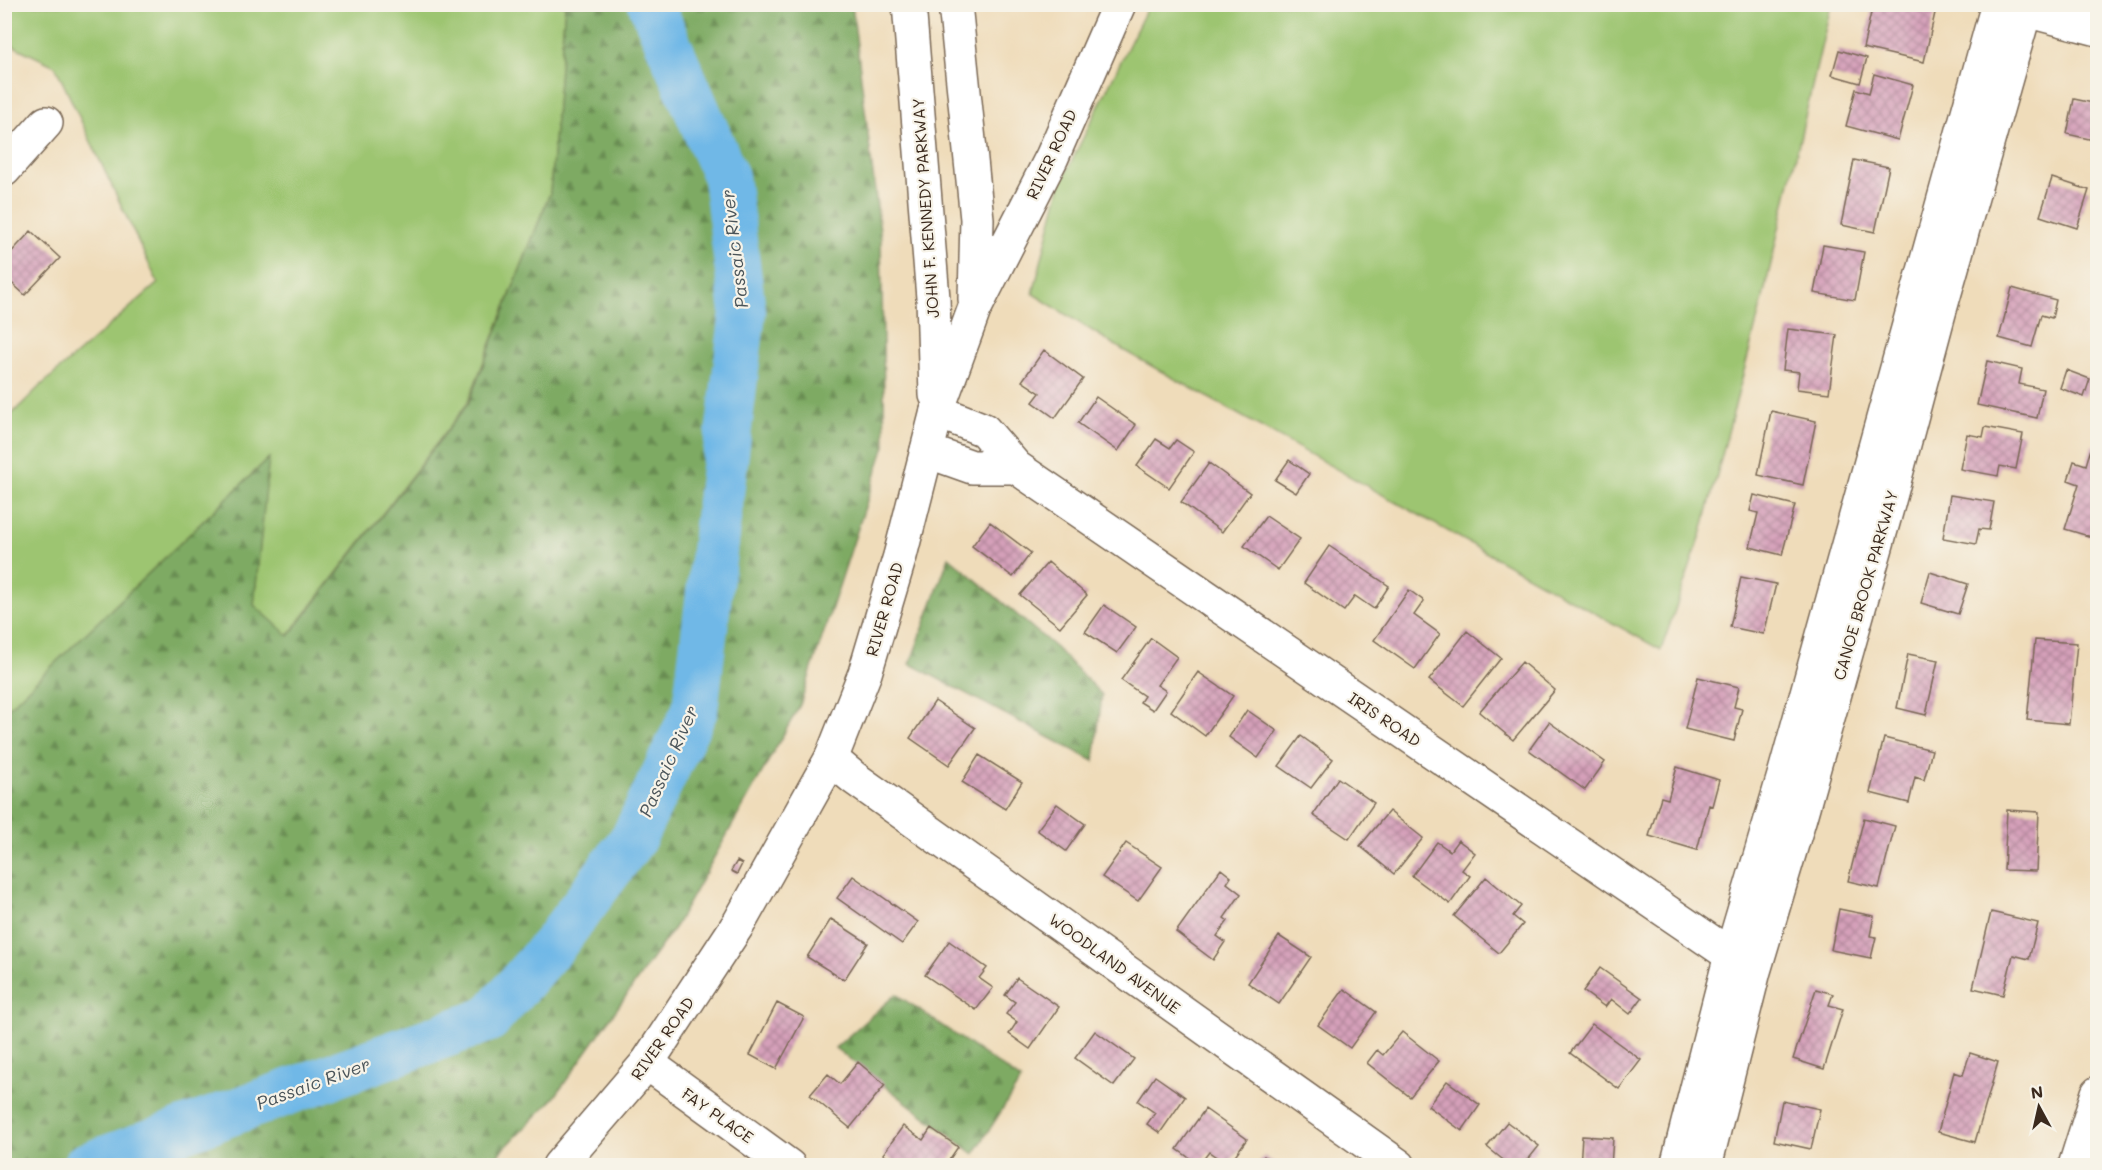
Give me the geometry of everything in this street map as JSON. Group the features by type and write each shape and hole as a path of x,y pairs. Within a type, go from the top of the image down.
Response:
{"street":[{"name":"JOHN F. KENNEDY PARKWAY","path":"909,4 933,298 937,411"},
{"path":"955,4 977,219 974,310"},
{"name":"RIVER ROAD","path":"559,1166 647,1063 739,923 831,759 865,673 900,556 937,411 974,310 1052,157 1119,4"},
{"path":"2014,6 2097,29"},
{"name":"CANOE BROOK PARKWAY","path":"1677,1166 1743,963 1800,817 1939,313 2014,6"},
{"path":"4,170 46,123"},
{"name":"IRIS ROAD","path":"937,411 984,430 1016,466 1743,963"},
{"path":"927,451 972,467 1016,466"},
{"name":"WOODLAND AVENUE","path":"831,759 854,778 1399,1166"},
{"name":"CANOE BROOK PARKWAY","path":"1705,1166 1743,963"},
{"name":"FAY PLACE","path":"647,1063 789,1166"},
{"path":"2075,1166 2097,1093"}],"green space":[{"path":"1149,4 1831,5 1762,302 1702,532 1661,650 1123,350 1033,294 1061,183"},
{"path":"5,5 565,5 550,193 467,404 288,636 254,605 268,459 5,711 5,421 37,389 158,283 55,66 5,42"},
{"path":"565,5 852,5 881,239 885,446 800,705 676,925 554,1098 488,1165 5,1165 5,711 269,458 254,605 289,636 468,404 550,193"},
{"path":"949,557 1055,647 1102,695 1094,761 910,664"},
{"path":"896,994 1021,1080 974,1154 835,1048"}],"building":[{"path":"1873,4 1937,4 1924,62 1863,48"},
{"path":"1839,50 1867,58 1860,83 1832,75"},
{"path":"1874,74 1913,85 1898,140 1846,126 1856,89 1869,93"},
{"path":"2074,99 2098,104 2098,141 2067,134"},
{"path":"1854,160 1889,167 1875,232 1841,225"},
{"path":"2052,178 2089,190 2077,228 2040,216"},
{"path":"31,231 60,258 25,295 4,276 4,260"},
{"path":"1823,245 1864,252 1855,300 1814,293"},
{"path":"2012,288 2056,300 2052,318 2041,315 2032,347 1999,338"},
{"path":"1788,329 1837,335 1829,393 1797,389 1799,372 1783,370"},
{"path":"1044,350 1083,379 1055,418 1033,402 1040,393 1022,381"},
{"path":"1987,361 2022,369 2019,384 2043,389 2037,418 1977,405"},
{"path":"2066,370 2090,379 2084,397 2060,388"},
{"path":"1096,397 1136,425 1118,451 1078,423"},
{"path":"1771,411 1816,421 1803,485 1758,475"},
{"path":"1985,427 2023,434 2016,469 2000,466 1998,476 1960,469 1967,434 1983,437"},
{"path":"1156,439 1170,448 1176,440 1194,452 1169,488 1137,466"},
{"path":"2092,445 2098,447 2098,539 2065,529 2079,484 2068,480 2074,461 2086,465"},
{"path":"1289,460 1309,474 1296,493 1275,480"},
{"path":"1209,463 1250,493 1222,532 1181,502"},
{"path":"1754,495 1795,505 1782,555 1750,547 1758,513 1750,511"},
{"path":"1950,495 1994,502 1989,530 1979,529 1976,544 1943,538"},
{"path":"1266,516 1300,539 1278,570 1244,546"},
{"path":"990,522 1031,553 1013,577 972,546"},
{"path":"1329,546 1389,586 1374,609 1355,596 1344,611 1304,583"},
{"path":"1048,562 1087,595 1060,627 1020,595"},
{"path":"1930,572 1968,584 1958,614 1921,603"},
{"path":"1741,577 1776,584 1764,634 1730,627"},
{"path":"1409,590 1424,601 1414,615 1440,634 1415,669 1374,640"},
{"path":"1104,605 1136,627 1117,653 1085,632"},
{"path":"1467,631 1501,658 1463,706 1429,680"},
{"path":"1151,638 1177,657 1157,685 1166,691 1153,710 1140,702 1144,696 1121,680"},
{"path":"2035,640 2077,643 2069,724 2027,720"},
{"path":"1908,654 1938,660 1926,715 1897,708"},
{"path":"1522,662 1555,690 1513,740 1479,712"},
{"path":"1198,672 1233,696 1205,736 1171,711"},
{"path":"1698,677 1739,687 1734,707 1742,709 1734,741 1685,729"},
{"path":"935,701 975,728 949,765 910,738"},
{"path":"1247,710 1277,731 1258,758 1229,737"},
{"path":"1549,722 1605,762 1585,790 1529,750"},
{"path":"1301,736 1333,759 1311,788 1279,766"},
{"path":"1884,738 1932,750 1924,780 1915,777 1909,803 1870,793"},
{"path":"979,755 1022,782 1005,809 962,782"},
{"path":"1677,767 1719,780 1712,806 1709,805 1697,850 1649,836 1661,797 1668,799"},
{"path":"1338,778 1374,803 1349,839 1313,815"},
{"path":"1057,804 1085,824 1066,851 1037,830"},
{"path":"2007,810 2039,812 2036,871 2004,870"},
{"path":"1389,811 1423,838 1394,874 1360,846"},
{"path":"1864,818 1895,826 1879,888 1848,881"},
{"path":"1458,840 1475,853 1462,870 1470,876 1450,904 1412,876 1437,842 1450,851"},
{"path":"1126,843 1162,867 1138,901 1102,877"},
{"path":"737,861 742,864 737,874 731,871"},
{"path":"1221,869 1231,877 1227,883 1241,894 1224,918 1228,921 1217,936 1225,942 1213,960 1176,932"},
{"path":"853,876 918,922 902,944 837,898"},
{"path":"1486,877 1521,906 1513,916 1523,924 1499,953 1454,916"},
{"path":"1839,909 1874,916 1870,936 1876,937 1871,958 1831,950"},
{"path":"1991,912 2038,923 2029,959 2013,955 2003,995 1973,988"},
{"path":"831,919 868,943 844,980 807,957"},
{"path":"1279,936 1311,957 1279,1004 1248,983"},
{"path":"949,941 987,968 979,978 993,988 976,1010 925,975"},
{"path":"1600,968 1642,998 1630,1014 1611,999 1605,1007 1583,991"},
{"path":"1017,978 1059,1007 1030,1049 1009,1034 1017,1022 1006,1014 1015,1002 1005,995"},
{"path":"1344,989 1376,1012 1350,1048 1318,1025"},
{"path":"1816,989 1833,994 1829,1005 1843,1009 1824,1069 1793,1059"},
{"path":"777,1003 804,1017 776,1069 750,1055"},
{"path":"1592,1024 1641,1060 1619,1089 1570,1053"},
{"path":"1095,1031 1134,1059 1114,1086 1075,1058"},
{"path":"1402,1032 1439,1061 1410,1097 1367,1063 1377,1050 1383,1055"},
{"path":"1970,1053 1998,1062 1975,1142 1938,1132 1954,1072 1963,1075"},
{"path":"858,1062 885,1085 850,1128 810,1095 828,1074 840,1084"},
{"path":"1155,1076 1185,1097 1160,1133 1147,1124 1155,1113 1138,1101"},
{"path":"1447,1081 1480,1105 1462,1131 1428,1106"},
{"path":"1782,1101 1820,1109 1811,1149 1774,1141"},
{"path":"1205,1109 1247,1139 1228,1165 1209,1152 1199,1165 1177,1149"},
{"path":"1507,1122 1539,1146 1523,1166 1511,1166 1487,1147"},
{"path":"903,1126 923,1140 931,1128 958,1147 945,1166 900,1166 883,1154"},
{"path":"1582,1136 1613,1138 1611,1166 1580,1166"},
{"path":"1264,1156 1277,1166 1257,1166"}],"waterway":[{"name":"Passaic River","path":"85,1166 489,1019 555,943 634,837 695,710 743,311 726,177 651,4"}]}
